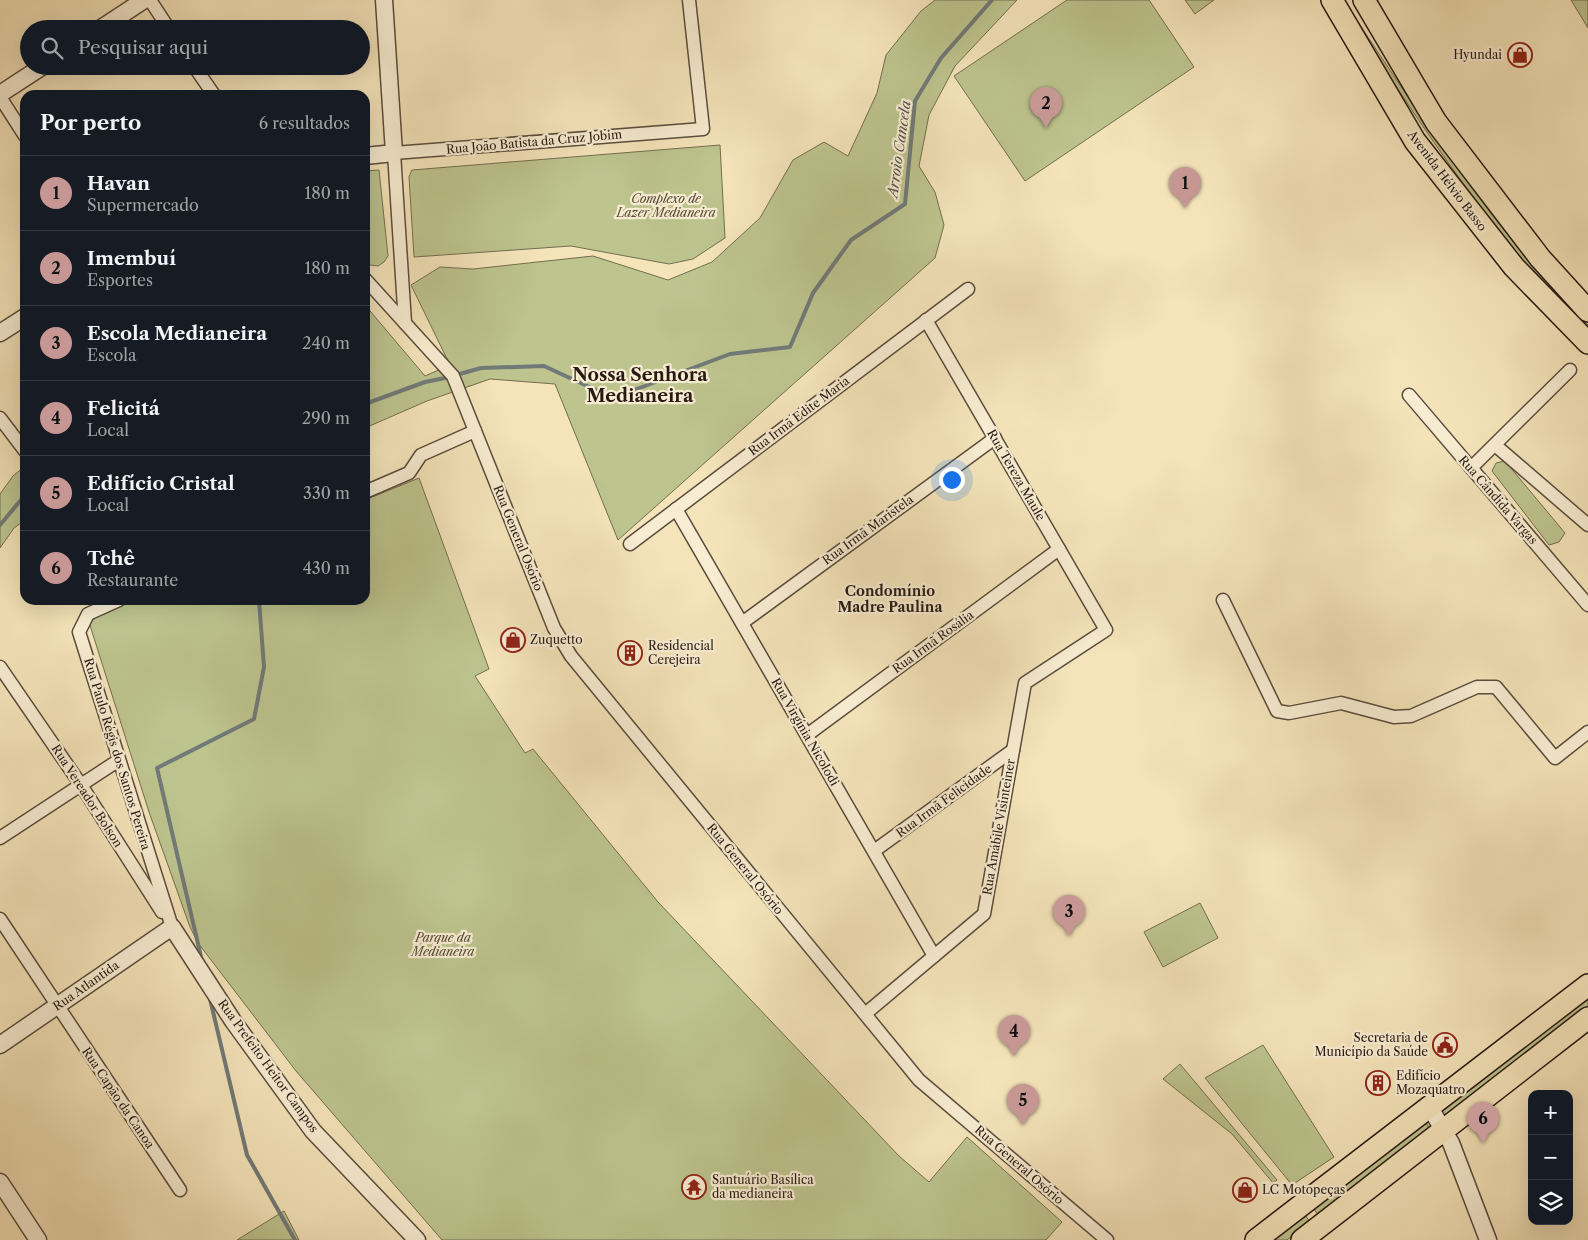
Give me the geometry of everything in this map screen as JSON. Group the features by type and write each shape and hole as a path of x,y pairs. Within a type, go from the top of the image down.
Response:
{"main road":[{"name":"Avenida Hélvio Basso","path":"1332,0 1415,141 1514,267 1588,343"},
{"path":"1364,0 1436,122 1540,258 1588,311"},
{"path":"1256,1240 1588,985"},
{"path":"1302,1240 1588,1018"}],"street":[{"path":"114,20 144,0"},
{"path":"150,0 163,20"},
{"path":"384,0 405,323"},
{"name":"Rua João Batista da Cruz Jobim","path":"370,155 703,129 689,0"},
{"path":"20,128 0,96 30,75"},
{"path":"200,75 211,90"},
{"name":"Rua General Osório","path":"370,284 453,376 554,628 571,656 919,1080 1107,1240"},
{"name":"Rua Irmã Edite Maria","path":"630,544 968,289"},
{"path":"0,333 20,319"},
{"name":"Rua Tereza Maule","path":"926,320 1106,630"},
{"path":"1471,468 1570,370"},
{"name":"Rua Cândida Vargas","path":"1409,395 1588,605"},
{"path":"0,418 20,444"},
{"path":"370,490 408,472 421,455 475,431"},
{"name":"Rua Irmã Maristela","path":"742,623 995,438"},
{"path":"1495,445 1588,525"},
{"name":"Rua Virgínia Nicolodi","path":"676,509 934,956"},
{"name":"Rua Irmã Rosália","path":"807,735 1059,549"},
{"path":"1223,600 1277,711 1289,713 1341,703 1394,717 1411,716 1477,687 1496,686 1555,758 1588,732"},
{"name":"Rua Paulo Régis dos Santos Pereira","path":"108,605 88,614 79,632 172,927"},
{"name":"Rua Amábile Visinteiner","path":"865,1014 984,914 1025,684 1106,630"},
{"name":"Rua Vereador Bolson","path":"0,667 81,785 172,927"},
{"name":"Rua Irmã Felicidade","path":"874,851 1013,750"},
{"path":"0,838 119,760"},
{"name":"Rua Capão da Canoa","path":"0,919 180,1190"},
{"name":"Rua Atlantida","path":"0,1045 172,927"},
{"name":"Rua Prefeito Heitor Campos","path":"172,927 233,1021 313,1131 417,1240"},
{"path":"1429,1106 1451,1143 1488,1240"},
{"path":"0,1182 38,1240"}],"green space":[{"path":"935,0 1017,0 955,66 929,115 919,166 935,192 944,225 935,258 618,540 555,384 490,379 427,401 370,426 370,311 425,376 450,365 411,285 440,267 473,269 593,256 668,280 712,262 760,218 793,160 824,142 848,156 877,93 886,55 921,11"},
{"path":"1067,0 1149,0 1194,67 1025,181 954,76"},
{"path":"1185,0 1214,0 1195,14"},
{"path":"1571,0 1588,0 1588,28"},
{"path":"1348,7 1460,172 1521,252 1588,325 1588,330 1553,294 1488,217 1429,135 1345,9"},
{"name":"Complexo de Lazer Medianeira","path":"720,145 725,238 693,259 669,264 571,246 414,257 409,177 412,170"},
{"path":"379,170 388,256 378,266 370,265 370,171"},
{"path":"1505,461 1565,533 1559,542 1549,545 1492,471 1496,463"},
{"path":"20,470 20,524 14,528 0,548 0,494 13,476"},
{"name":"Parque da Medianeira","path":"419,478 489,669 475,676 525,753 533,749 658,902 899,1156 929,1182 967,1137 1062,1222 1046,1240 442,1240 296,1071 198,943 190,927 149,812 88,619 120,605 370,605 370,498"},
{"path":"1200,903 1218,938 1163,967 1144,932"},
{"path":"1588,997 1588,1009 1444,1117 1441,1116 1441,1109"},
{"path":"1263,1045 1334,1157 1292,1185 1205,1078"},
{"path":"1180,1064 1277,1180 1273,1183 1232,1134 1163,1079"},
{"path":"1424,1123 1428,1125 1428,1129 1319,1216 1313,1208"},
{"path":"284,1211 299,1240 237,1240"},
{"path":"1305,1215 1310,1222 1287,1240 1273,1240"}],"waterway":[{"name":"Arroio Cancela","path":"456,375 481,368 544,366 613,398 730,354 790,347 813,293 851,240 905,204 915,101 941,58 992,0"},
{"name":"Arroio Cancela","path":"370,402 425,382 450,377"},
{"name":"Arroio Cancela","path":"0,525 20,501"},
{"path":"202,961 157,768 254,719 264,667 259,605"},
{"path":"210,999 247,1155 295,1240"}],"place":[{"name":"Hyundai","path":"1520,55"},
{"name":"Imembuí","path":"1046,128"},
{"name":"Havan","path":"1185,208"},
{"name":"Zuquetto","path":"513,640"},
{"name":"Residencial Cerejeira","path":"630,653"},
{"name":"Escola Medianeira","path":"1069,936"},
{"name":"Secretaria de Município da Saúde","path":"1445,1045"},
{"name":"Felicitá","path":"1014,1056"},
{"name":"Edifício Mozaquatro","path":"1378,1083"},
{"name":"Edifício Cristal","path":"1023,1125"},
{"name":"Tchê","path":"1483,1143"},
{"name":"Santuário Basílica da medianeira","path":"694,1187"},
{"name":"LC Motopeças","path":"1245,1190"}],"district":[{"name":"Nossa Senhora Medianeira","path":"640,385"},
{"name":"Condomínio Madre Paulina","path":"890,600"}]}
